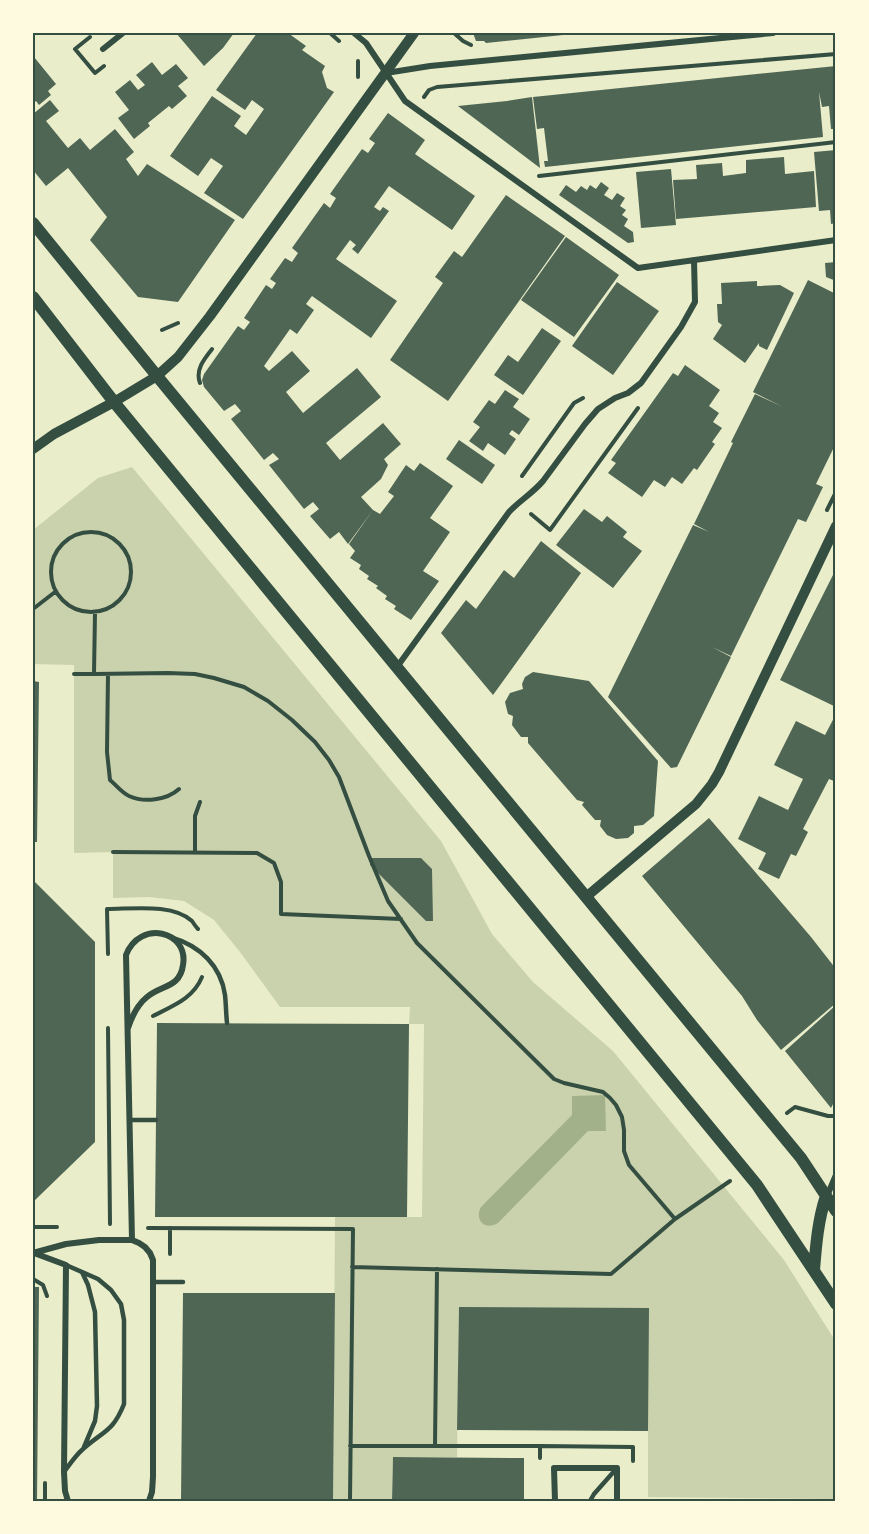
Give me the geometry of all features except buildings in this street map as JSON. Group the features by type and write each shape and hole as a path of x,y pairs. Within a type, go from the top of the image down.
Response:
{"main road":[{"path":"33,223 801,1158 836,1211"},
{"path":"33,297 114,402 757,1185 836,1304"},
{"path":"814,1270 822,1208 826,1196"}],"street":[{"path":"103,49 123,33"},
{"path":"354,33 366,43 405,101 638,268 836,240"},
{"path":"33,449 54,434 157,376 178,357 414,33"},
{"path":"386,73 430,66 773,33"},
{"path":"397,667 509,512 543,481 591,416 606,403 635,388 647,376 681,327 694,302 694,260"},
{"path":"586,897 696,804 712,784 836,526"},
{"path":"128,1028 135,1012 147,997 174,983 180,977 183,969 182,952 174,940 161,933 146,934 133,942 129,948 126,963 132,1240"},
{"path":"826,1196 836,1175"},
{"path":"33,1253 66,1244 99,1240 132,1240 139,1242 150,1253 153,1260 153,1477 149,1501"},
{"path":"33,1253 66,1265 64,1472 68,1501"},
{"path":"555,1501 554,1468 617,1468 617,1501"}],"lane":[{"path":"168,936 184,941 199,950 211,962 220,976 225,993 227,1023"},
{"path":"130,1120 156,1120"},
{"path":"64,1472 83,1449 113,1425 124,1404 124,1320 121,1304 111,1290 98,1279 66,1265"},
{"path":"82,1272 95,1312 98,1406 95,1421 83,1449"},
{"path":"153,1282 183,1282"},
{"path":"590,1501 617,1468"}],"path":[{"path":"427,105 424,97 429,90 437,87 836,54"},
{"path":"528,177 836,142"},
{"path":"523,508 550,530 639,406"},
{"path":"96,531 111,536 122,546 130,559 132,573 128,588 120,601 107,609 95,612 78,611 65,603 55,592 51,578 51,563 57,549 68,538 82,532 96,531"},
{"path":"33,609 55,592"},
{"path":"94,674 95,612"},
{"path":"74,674 177,673 214,678 244,687 268,701 292,720 315,742 339,777 388,901 417,943 554,1079 603,1092 610,1098 622,1117 624,1151 629,1165 675,1218"},
{"path":"108,674 107,752 110,780 128,796 148,801 173,795 179,789"},
{"path":"195,852 195,816 200,802"},
{"path":"113,852 257,853 274,863 281,882 281,914 401,919"},
{"path":"352,1267 611,1274 675,1218 729,1182"},
{"path":"33,1227 67,1227"},
{"path":"132,1228 353,1229 350,1501"},
{"path":"435,1446 437,1269"},
{"path":"350,1446 540,1446"}],"shaded area":[{"path":"132,467 441,841 492,934 533,982 613,1051 784,1260 836,1342 836,1499 648,1497 648,1431 459,1307 457,1457 393,1457 392,1501 333,1501 335,1217 422,1217 424,1024 409,1024 410,1007 280,1007 214,920 184,901 149,897 113,898 113,852 74,853 74,665 33,664 33,530 98,478"},
{"path":"605,1095 606,1131 588,1131 498,1223 489,1226 482,1223 479,1216 481,1207 572,1115 572,1096"}]}
